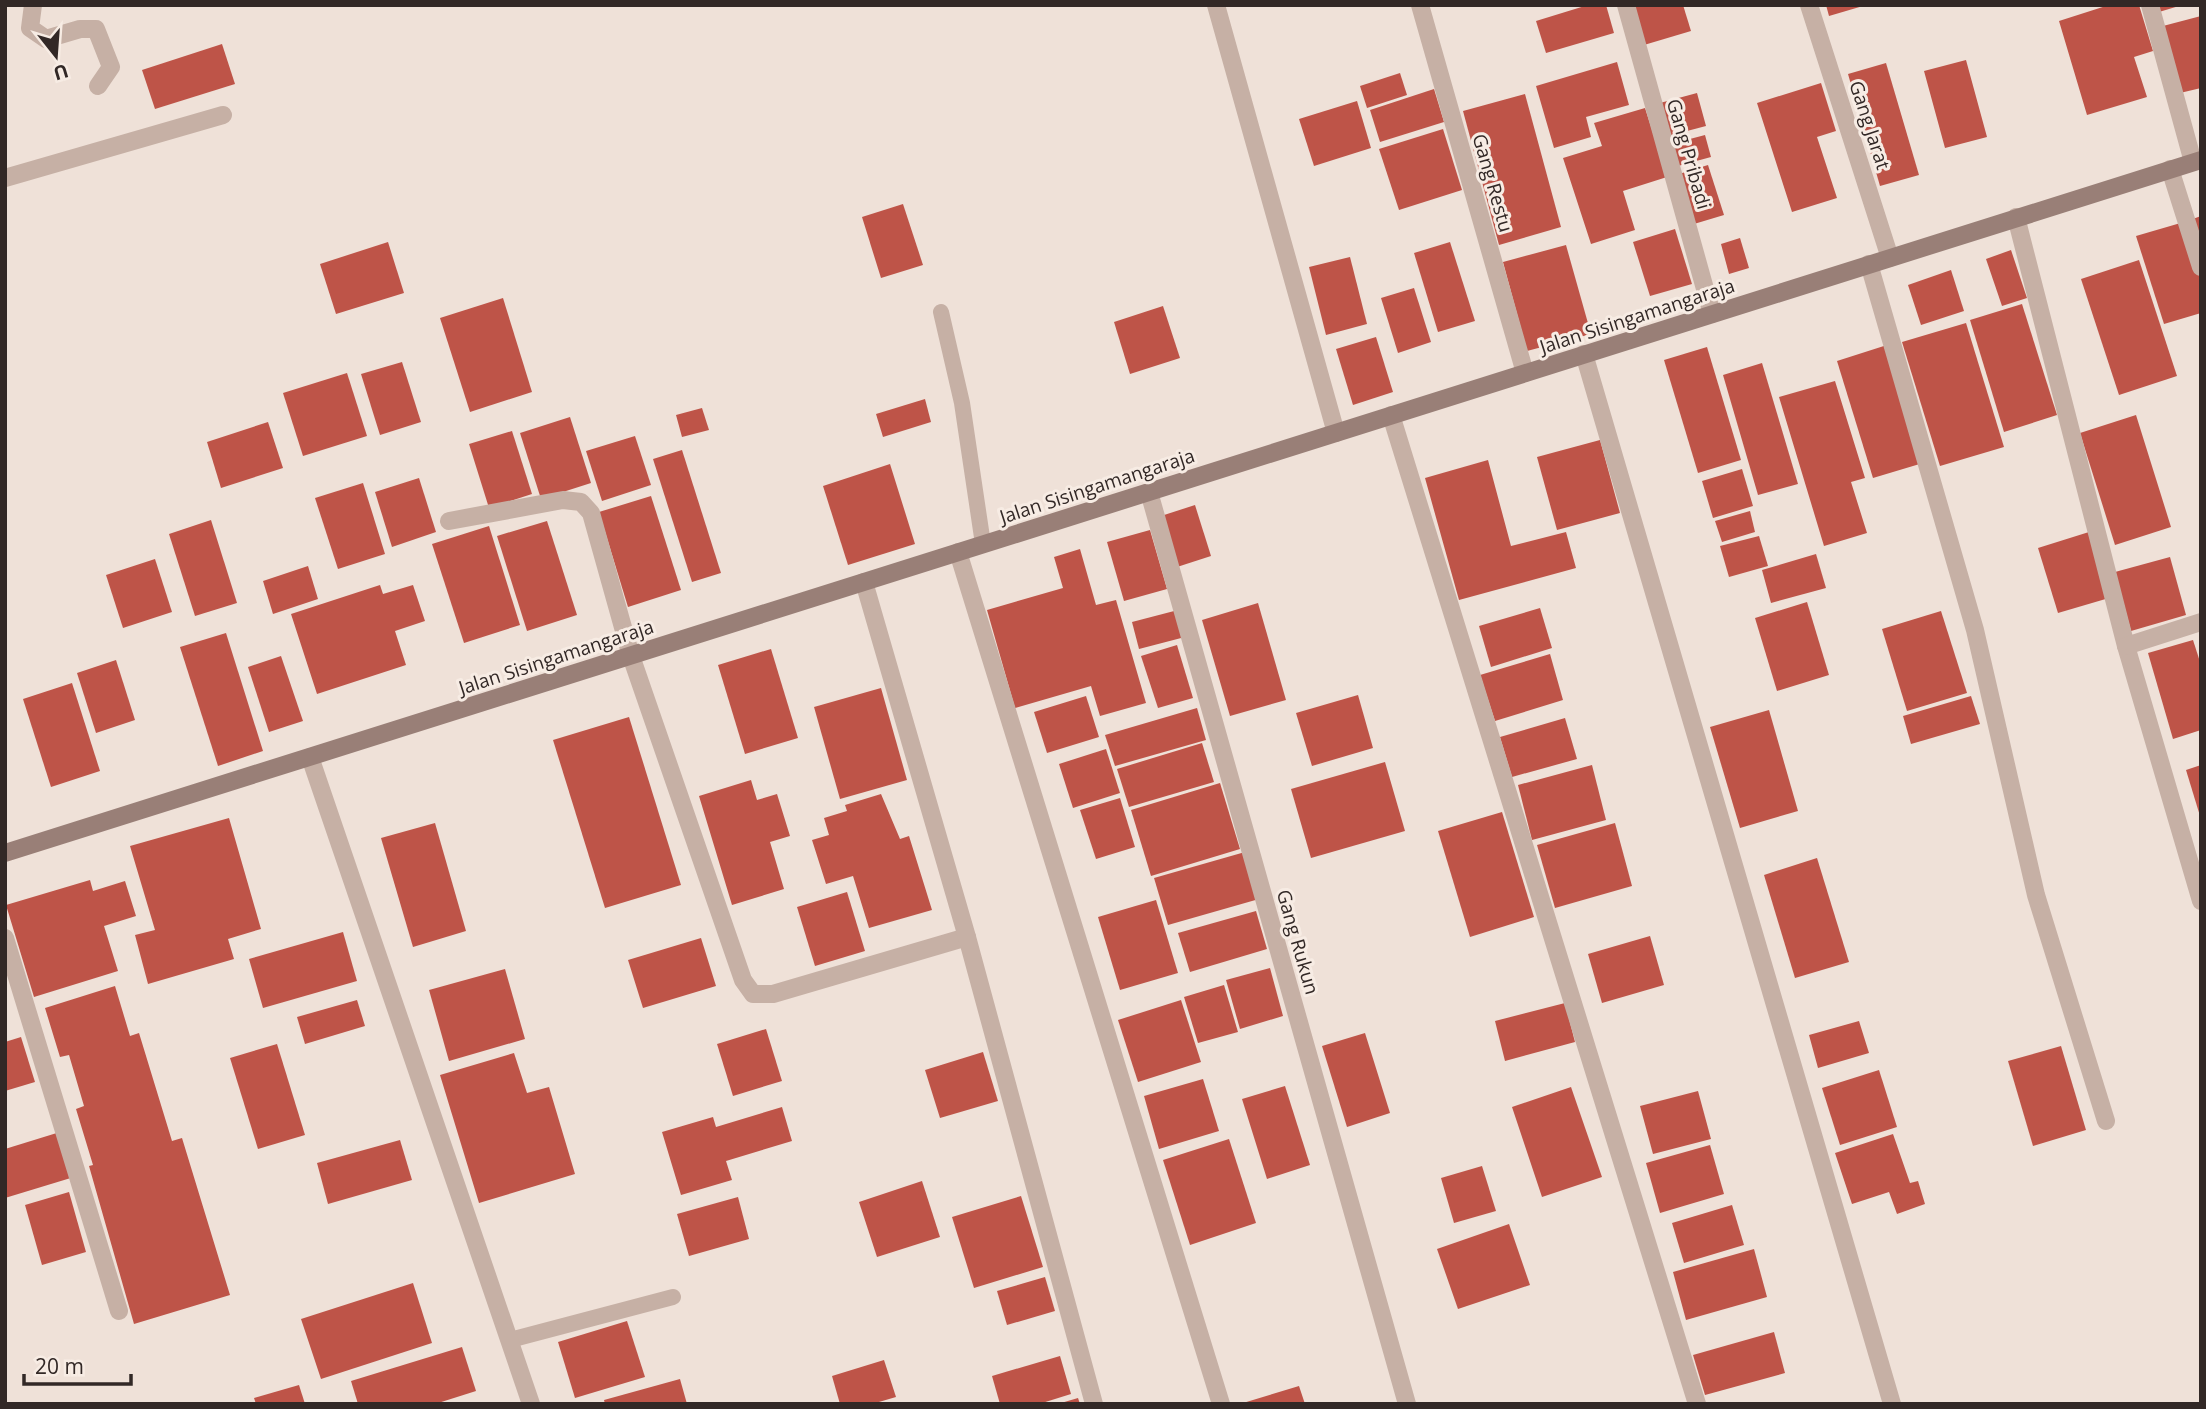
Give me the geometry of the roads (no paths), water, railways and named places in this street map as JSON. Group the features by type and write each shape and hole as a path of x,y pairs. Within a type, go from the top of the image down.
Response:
{"street":[{"path":"33,5 30,28 46,39 80,29 96,29 111,67 98,86"},
{"path":"1216,5 1336,433"},
{"name":"Gang Restu","path":"1420,5 1525,373"},
{"name":"Gang Pribadi","path":"1626,5 1712,314"},
{"name":"Gang Jarat","path":"1809,5 1890,258"},
{"path":"2150,5 2197,161"},
{"path":"5,178 223,115"},
{"name":"Jalan Sisingamangaraja","path":"5,853 2197,161"},
{"path":"2171,169 2201,267"},
{"path":"2017,217 2126,646 2201,901"},
{"path":"1869,264 1975,630 2035,895 2106,1121"},
{"path":"1584,354 1892,1404"},
{"path":"1391,415 1697,1404"},
{"name":"Gang Rukun","path":"1149,492 1407,1404"},
{"path":"449,521 562,500 581,502 591,513 631,656 743,980 753,994 773,994 967,937"},
{"path":"958,552 1221,1404"},
{"path":"864,582 967,937 1094,1404"},
{"path":"2126,646 2201,622"},
{"path":"310,757 531,1404"},
{"path":"5,939 119,1311"}],"lane":[{"path":"941,312 962,403 983,544"},
{"path":"510,1340 673,1297"}]}
